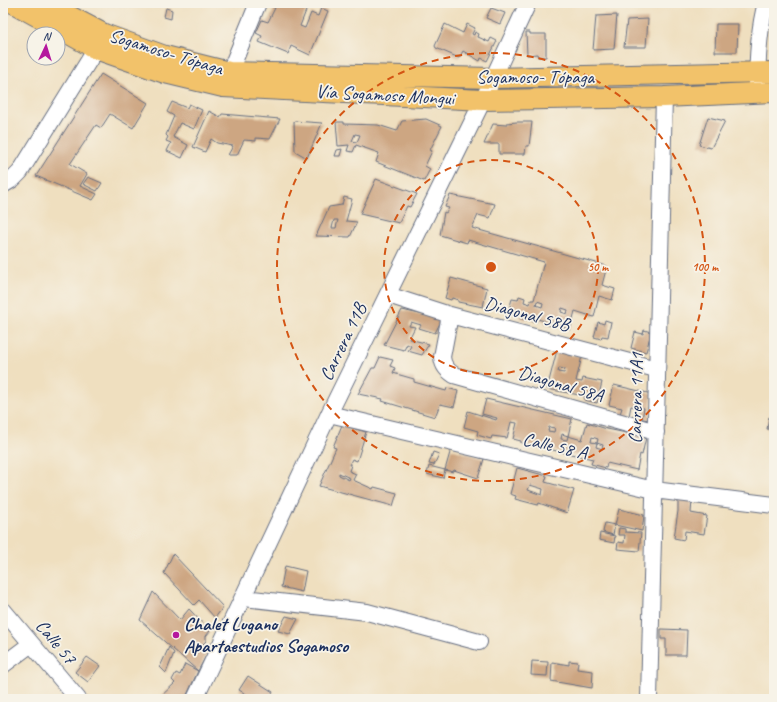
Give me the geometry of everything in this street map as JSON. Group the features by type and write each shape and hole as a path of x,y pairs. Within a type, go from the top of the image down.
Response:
{"main road":[{"name":"Vía Sogamoso Mongui","path":"13,3 96,49 165,73 484,100 664,97 765,93"},
{"name":"Sogamoso- Tópaga","path":"45,3 104,34 226,79 493,78 765,73"}],"street":[{"path":"226,79 258,3"},
{"name":"Carrera 11B","path":"195,699 244,598 329,414 484,100 528,3"},
{"path":"765,93 763,15 766,3"},
{"path":"3,185 20,172 96,49"},
{"name":"Carrera 11A1","path":"649,699 656,432 656,369 664,97"},
{"name":"Diagonal 58B","path":"388,295 450,314 656,369"},
{"name":"Diagonal 58A","path":"450,314 442,363 454,375 656,432"},
{"name":"Calle 58 A","path":"329,414 654,490 774,505"},
{"path":"244,598 366,612 479,642"},
{"name":"Calle 57","path":"3,610 78,699"},
{"path":"3,665 31,644"}],"building":[{"path":"111,3 127,3 126,7"},
{"path":"265,3 309,3 300,26 305,28 311,13 318,16 321,8 328,11 310,55 291,46 288,54 259,42 262,36 256,33 262,20 268,22 275,8"},
{"path":"166,8 172,10 171,19 164,17"},
{"path":"491,8 505,13 500,24 486,18"},
{"path":"617,15 614,49 593,50 596,16"},
{"path":"648,19 646,47 624,47 627,20"},
{"path":"445,24 463,33 467,24 475,28 472,34 474,35 475,32 479,34 478,37 489,42 491,38 497,41 487,61 481,58 480,61 463,51 459,58 436,48 435,46"},
{"path":"716,24 738,24 737,52 715,52"},
{"path":"526,32 530,32 530,34 546,34 546,57 538,57 537,54 527,55"},
{"path":"101,74 148,103 133,128 110,114 101,128 96,125 70,164 87,174 80,186 97,194 93,200 36,176"},
{"path":"172,102 187,108 189,104 202,110 194,129 180,123 173,137 188,145 182,158 167,151 171,143 166,141 168,137 166,135 174,116 167,112"},
{"path":"209,111 220,117 222,114 280,119 270,139 256,138 256,141 244,140 237,155 228,155 233,146 217,143 211,139 205,152 193,147"},
{"path":"708,117 725,121 711,148 699,145"},
{"path":"426,119 442,126 430,150 432,151 425,166 430,169 424,181 376,162 379,153 356,145 353,152 347,151 349,145 338,146 336,122 344,122 344,124 378,125 397,131 402,121","holes":["355,134 360,135 357,142 352,141"]},
{"path":"294,121 322,123 307,158 295,151"},
{"path":"532,122 529,146 526,146 525,154 499,154 499,144 484,144 493,124 506,125 506,123"},
{"path":"342,149 340,156 335,156 337,150"},
{"path":"88,177 102,183 97,191 83,184"},
{"path":"376,179 417,194 410,207 407,206 399,223 360,214"},
{"path":"450,195 495,204 490,218 478,215 472,228 607,266 602,285 615,289 612,300 599,296 594,317 575,311 570,330 564,328 564,325 552,323 551,326 545,324 545,321 537,319 536,322 527,318 526,320 520,318 521,314 515,312 514,315 508,313 512,299 518,300 519,296 525,298 524,302 530,304 531,300 534,300 544,262 468,240 467,243 440,235 444,212 446,213 449,208 445,207","holes":["537,301 543,303 542,307 536,305","562,308 568,310 567,314 561,312"]},
{"path":"344,197 352,199 346,221 357,222 350,237 316,236 329,207 342,205","holes":["334,220 338,220 336,228 332,228"]},
{"path":"451,278 487,288 483,307 458,302 458,300 452,298 451,300 445,298"},
{"path":"402,310 442,319 435,333 419,328 421,325 411,322 409,326 415,327 409,339 429,344 422,355 408,351 411,346 407,344 404,350 384,345"},
{"path":"605,320 611,322 608,337 602,336 601,339 594,337 598,322 604,324"},
{"path":"644,330 651,332 646,352 631,348 635,332 643,334"},
{"path":"557,350 569,353 569,355 582,356 576,381 582,382 583,378 602,382 597,403 584,400 585,396 547,389","holes":["559,368 565,369 564,373 558,372"]},
{"path":"380,357 393,360 390,366 395,368 393,373 414,379 414,382 446,391 447,388 458,391 454,407 440,404 435,417 382,401 383,399 358,394 372,368 375,368"},
{"path":"614,385 652,394 649,420 642,419 644,408 631,406 629,416 620,414 622,408 609,405"},
{"path":"486,399 572,419 568,436 582,440 587,423 607,429 646,437 642,455 640,454 637,470 607,463 606,468 591,464 593,459 521,443 521,441 513,439 517,423 511,422 507,438 492,436 491,439 477,435 478,431 464,427 468,411 496,420 497,418 482,414","holes":["549,427 555,428 554,432 548,431","562,434 568,436 567,440 561,439","592,437 598,439 597,443 591,442","597,443 603,445 602,449 596,447"]},
{"path":"769,417 774,418 774,430 767,429"},
{"path":"342,425 366,432 357,461 352,459 349,465 351,465 349,471 356,474 353,480 373,489 374,487 397,493 393,506 319,486 336,448 333,447","holes":["339,473 350,478 349,480 339,475"]},
{"path":"451,449 484,459 478,478 454,470 453,472 445,470"},
{"path":"433,452 439,454 434,465 429,464"},
{"path":"429,466 445,470 443,478 427,474"},
{"path":"517,468 547,476 545,482 574,490 567,513 539,503 538,505 515,499 516,496 510,494","holes":["530,485 543,489 542,495 528,490"]},
{"path":"678,498 692,500 691,513 707,516 704,534 685,531 684,540 674,538 678,511"},
{"path":"619,509 644,515 642,531 615,525"},
{"path":"605,523 615,525 613,535 603,532"},
{"path":"619,528 625,529 625,532 641,533 639,551 617,549 618,542 624,543 625,535 618,535"},
{"path":"600,533 615,536 614,543 599,540"},
{"path":"173,554 223,607 215,618 199,600 194,605 164,573"},
{"path":"285,566 306,571 302,592 281,587"},
{"name":"Chalet Lugano Apartaestudios Sogamoso","path":"153,592 180,620 189,609 210,631 206,636 206,641 203,644 209,650 198,671 140,620"},
{"path":"286,616 298,619 290,634 278,631"},
{"path":"661,629 687,630 686,655 666,655 666,639 661,639"},
{"path":"169,647 174,653 166,673 160,667"},
{"path":"87,657 100,666 88,682 75,672"},
{"path":"532,661 548,662 547,676 531,675"},
{"path":"569,661 578,662 577,669 593,671 592,688 551,681 552,662 569,665"},
{"path":"185,664 198,671 185,699 160,699 159,698 175,683 172,680 176,673 180,675"},
{"path":"248,676 273,692 269,699 250,699 251,697 239,690"}],"place":[{"name":"Chalet Lugano Apartaestudios Sogamoso","path":"176,635"}]}
